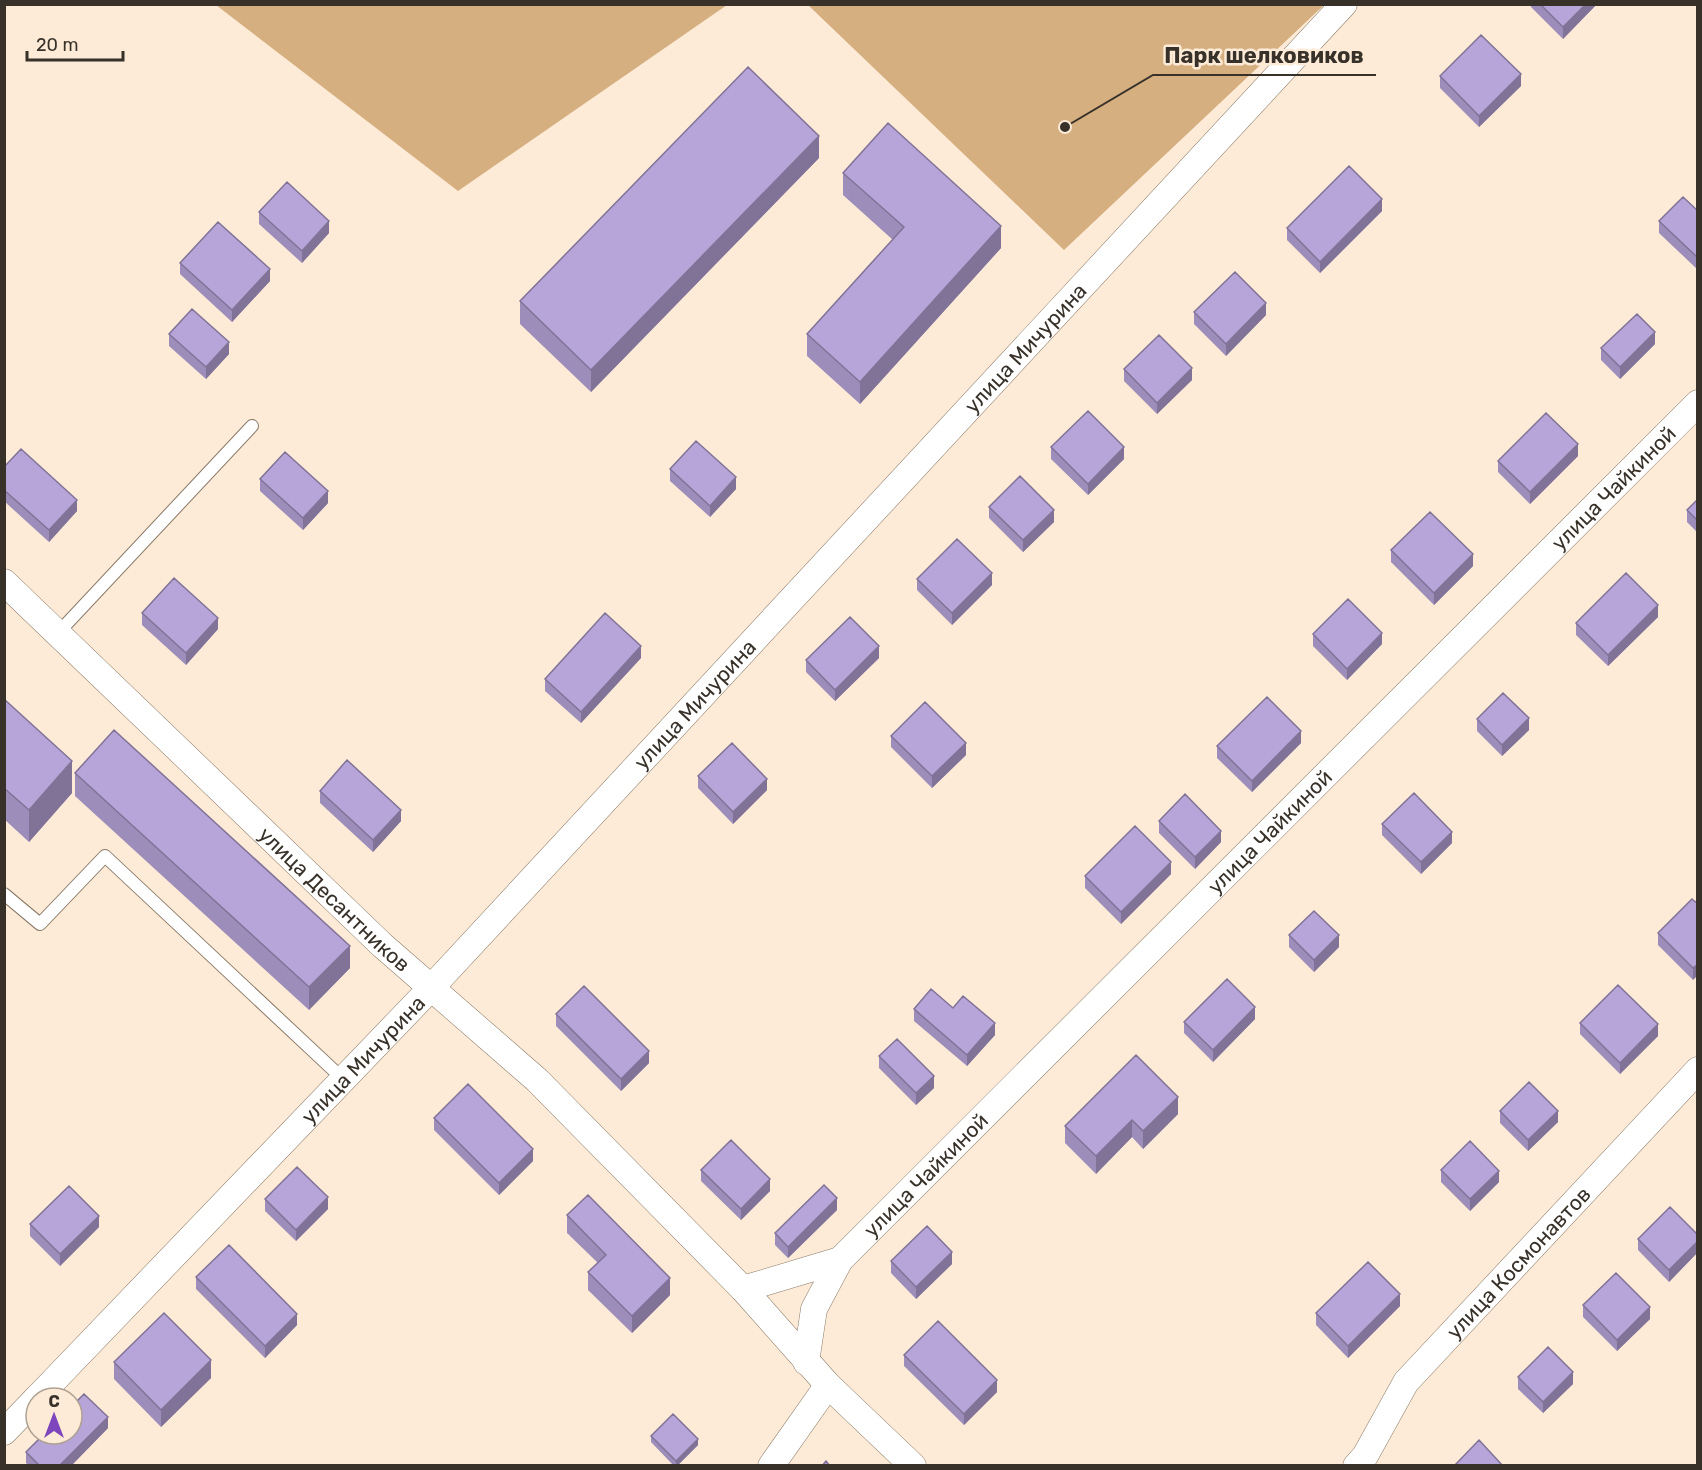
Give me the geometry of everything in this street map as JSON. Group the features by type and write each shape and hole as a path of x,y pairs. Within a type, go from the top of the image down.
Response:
{"street":[{"name":"улица Мичурина","path":"48,1386 430,989 1344,4"},
{"name":"улица Чайкиной","path":"806,1362 814,1309 840,1260 1698,403"},
{"name":"улица Десантников","path":"4,582 430,989 537,1080 743,1289 828,1385"},
{"name":"улица Космонавтов","path":"1356,1466 1365,1456 1406,1382 1698,1070"},
{"name":"улица Чайкиной","path":"743,1289 840,1260"},
{"path":"771,1466 828,1385 913,1466"},
{"name":"улица Мичурина","path":"4,1432 24,1411"}],"lane":[{"path":"58,633 252,426"},
{"path":"4,894 40,924 105,856 343,1079"}],"shaded area":[{"path":"216,5 727,5 458,191"},
{"path":"808,5 1324,5 1064,250"}],"building":[{"path":"1540,4 1586,4 1563,27"},
{"path":"1481,35 1521,74 1479,116 1440,76"},
{"path":"748,67 819,136 591,370 520,301"},
{"path":"888,123 1001,226 860,382 807,334 904,227 843,173"},
{"path":"1349,166 1382,199 1320,262 1287,228"},
{"path":"287,182 329,221 302,251 259,212"},
{"path":"1683,197 1698,211 1698,258 1659,221"},
{"path":"218,222 270,269 232,310 180,263"},
{"path":"1235,272 1266,303 1226,344 1194,312"},
{"path":"192,309 229,342 206,367 169,334"},
{"path":"1637,314 1655,332 1620,367 1601,348"},
{"path":"1159,335 1192,368 1157,403 1124,369"},
{"path":"1088,411 1124,447 1088,484 1051,447"},
{"path":"1546,413 1578,444 1530,492 1498,461"},
{"path":"696,441 736,477 710,506 670,469"},
{"path":"21,449 77,500 49,530 4,490 4,467"},
{"path":"285,452 328,491 303,518 260,479"},
{"path":"1020,476 1054,510 1023,540 989,507"},
{"path":"1698,499 1698,521 1687,510"},
{"path":"1430,512 1473,554 1434,593 1391,550"},
{"path":"957,539 992,573 952,613 917,579"},
{"path":"1626,573 1658,605 1608,655 1576,623"},
{"path":"174,578 218,618 186,653 142,613"},
{"path":"1348,599 1382,633 1347,669 1313,634"},
{"path":"605,613 641,646 581,712 545,679"},
{"path":"850,617 879,646 835,690 806,660"},
{"path":"1503,693 1529,718 1502,745 1477,719"},
{"path":"1267,697 1301,731 1252,781 1217,746"},
{"path":"4,699 72,761 29,810 4,788"},
{"path":"925,702 966,743 932,776 891,736"},
{"path":"114,730 350,946 309,987 75,773"},
{"path":"732,743 767,779 733,812 698,776"},
{"path":"347,760 401,810 373,840 320,791"},
{"path":"1414,793 1452,832 1421,862 1382,824"},
{"path":"1185,794 1221,831 1195,857 1159,821"},
{"path":"1135,826 1171,862 1121,912 1085,876"},
{"path":"1692,899 1698,904 1698,964 1693,968 1658,933"},
{"path":"1314,911 1339,935 1314,960 1289,935"},
{"path":"1227,979 1255,1007 1213,1050 1184,1022"},
{"path":"1618,985 1658,1024 1620,1063 1580,1023"},
{"path":"584,986 649,1051 621,1079 556,1014"},
{"path":"931,989 953,1008 963,996 995,1023 967,1055 914,1009"},
{"path":"897,1039 934,1076 916,1093 879,1056"},
{"path":"1136,1055 1178,1097 1143,1131 1132,1120 1096,1156 1065,1126"},
{"path":"1529,1082 1558,1111 1528,1140 1500,1111"},
{"path":"468,1084 533,1149 499,1183 434,1118"},
{"path":"731,1140 770,1179 741,1209 701,1170"},
{"path":"1470,1141 1499,1171 1470,1199 1441,1170"},
{"path":"297,1167 328,1197 296,1230 265,1199"},
{"path":"824,1185 837,1198 788,1247 775,1233"},
{"path":"69,1186 99,1216 60,1254 30,1224"},
{"path":"588,1195 670,1278 632,1316 588,1272 606,1255 567,1215"},
{"path":"1670,1207 1698,1235 1698,1241 1669,1270 1638,1239"},
{"path":"927,1226 952,1252 916,1287 891,1261"},
{"path":"229,1245 297,1314 265,1346 196,1277"},
{"path":"1368,1262 1400,1294 1348,1346 1316,1313"},
{"path":"1616,1273 1650,1307 1617,1340 1583,1305"},
{"path":"164,1313 211,1360 161,1410 114,1362"},
{"path":"938,1321 997,1380 964,1414 904,1355"},
{"path":"1548,1347 1573,1372 1543,1402 1518,1377"},
{"path":"84,1394 108,1417 84,1441"},
{"path":"673,1414 698,1439 676,1461 651,1436"},
{"path":"1479,1440 1503,1466 1454,1466"},
{"path":"32,1446 79,1446 59,1466 40,1466 26,1452"}],"place":[{"name":"Парк шелковиков","path":"1065,127"}]}
